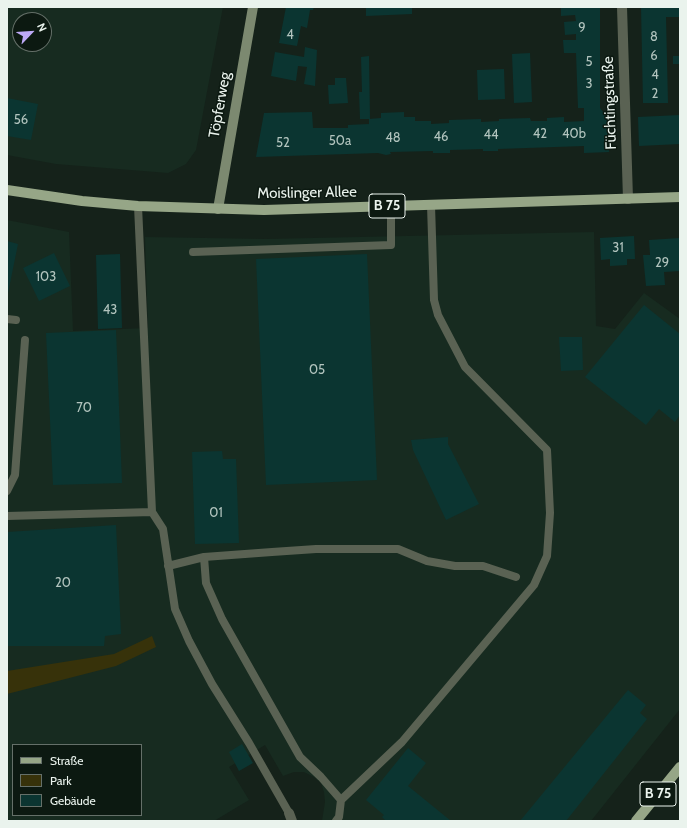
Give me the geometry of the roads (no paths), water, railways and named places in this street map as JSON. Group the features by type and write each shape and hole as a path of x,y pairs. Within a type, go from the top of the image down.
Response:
{"main road":[{"name":"Töpferweg","path":"218,209 252,7"},
{"name":"Moislinger Allee","path":"7,190 82,201 138,206 218,209 431,205 680,197"},
{"name":"B 75","path":"636,821 680,767"}],"street":[{"name":"Füchtingstraße","path":"622,7 628,199"}],"lane":[{"path":"336,821 339,817 341,800 402,742 481,649 534,585 547,556 550,513 548,450 465,367 438,315 434,300 431,205"},
{"path":"138,206 152,512 163,529 175,609 189,642 290,817"},
{"path":"193,252 392,246 391,206"},
{"path":"7,319 16,320"},
{"path":"7,491 15,475 25,340"},
{"path":"7,516 152,512"},
{"path":"168,566 204,557 316,549 398,549 427,561 456,566 483,566 516,578"},
{"path":"204,557 206,583 222,619 300,757 321,777 341,800"}]}
